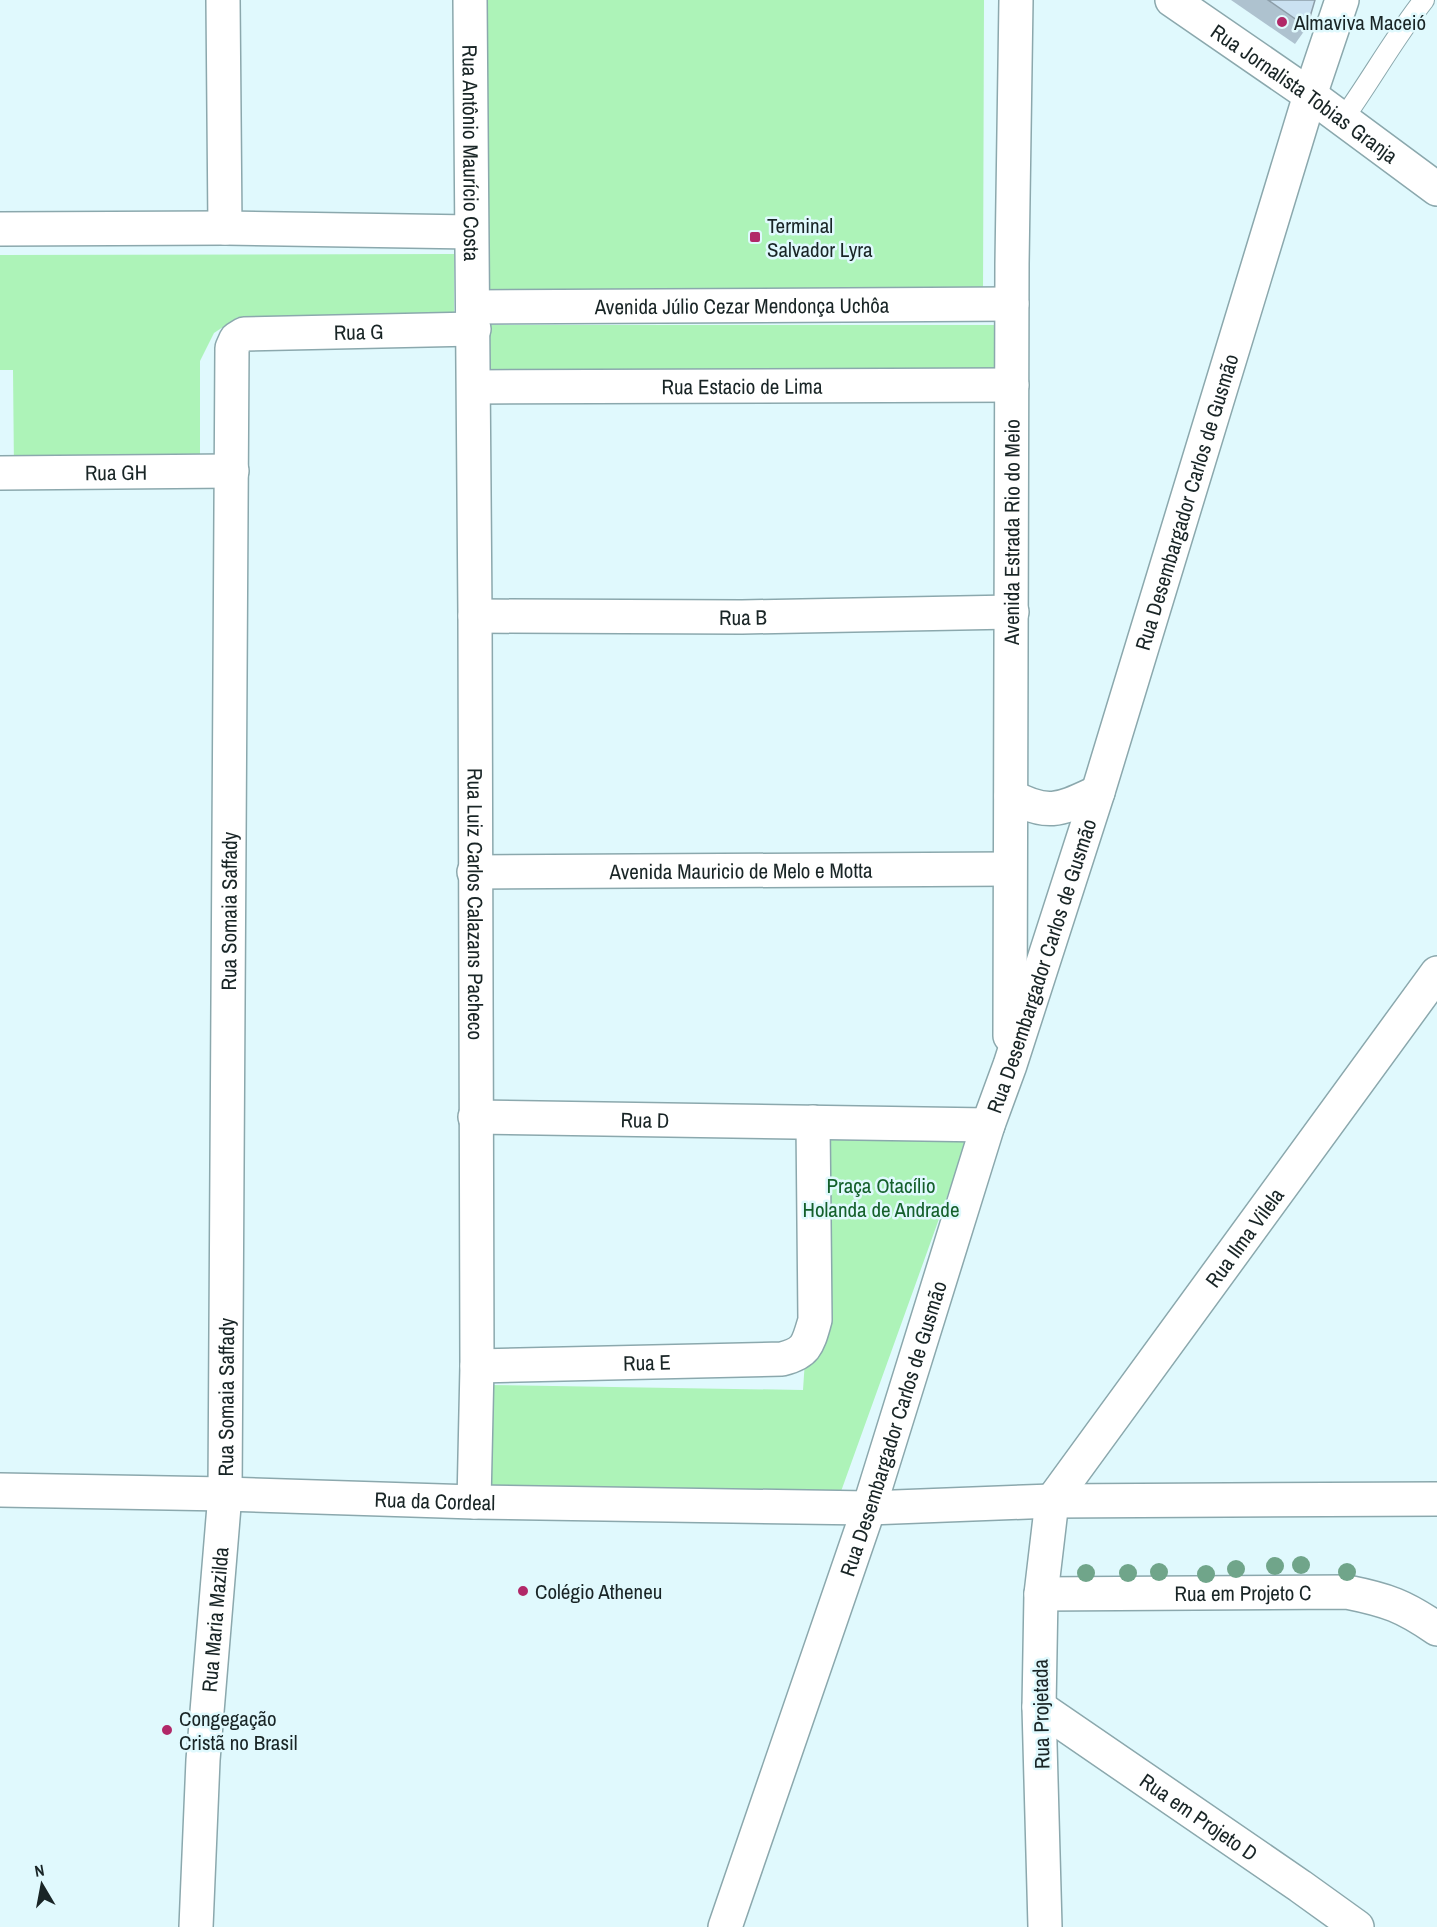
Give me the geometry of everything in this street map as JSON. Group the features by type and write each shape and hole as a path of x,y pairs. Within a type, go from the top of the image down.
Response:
{"street":[{"path":"223,0 225,228"},
{"name":"Rua Antônio Maurício Costa","path":"471,0 471,232 474,318"},
{"name":"Avenida Estrada Rio do Meio","path":"1010,1065 1012,150 1016,0"},
{"name":"Rua Jornalista Tobias Granja","path":"1172,0 1310,95 1437,189"},
{"name":"Rua Desembargador Carlos de Gusmão","path":"725,1927 869,1508 988,1125 1010,1065 1098,792 1310,95 1342,0"},
{"path":"0,229 225,228 471,232"},
{"name":"Avenida Júlio Cezar Mendonça Uchôa","path":"474,318 1012,304"},
{"name":"Rua G","path":"244,334 474,318"},
{"name":"Rua Luiz Carlos Calazans Pacheco","path":"474,318 477,1366 474,1502"},
{"name":"Rua Somaia Saffady","path":"225,1494 232,348 236,339 244,334"},
{"name":"Rua Estacio de Lima","path":"474,387 1012,385"},
{"name":"Rua GH","path":"0,473 232,471"},
{"name":"Rua B","path":"475,616 742,616 1012,612"},
{"path":"1011,796 1026,804 1051,810 1065,808 1098,792"},
{"name":"Avenida Mauricio de Melo e Motta","path":"474,872 1009,869"},
{"name":"Rua Ilma Vilela","path":"1052,1501 1437,973"},
{"name":"Rua D","path":"475,1117 988,1125"},
{"name":"Rua E","path":"477,1366 782,1359 798,1355 808,1341 815,1320 813,1122"},
{"name":"Rua da Cordeal","path":"0,1490 474,1502 869,1508 1052,1501 1437,1499"},
{"name":"Rua Maria Mazilda","path":"196,1927 203,1760 225,1494"},
{"name":"Rua Projetada","path":"1045,1927 1039,1707 1041,1594 1052,1501"},
{"name":"Rua em Projeto C","path":"1041,1594 1347,1592 1384,1599 1414,1613 1437,1629"},
{"name":"Rua em Projeto D","path":"1039,1707 1357,1927"}],"lane":[{"path":"1343,119 1401,30 1424,0"}],"green space":[{"path":"481,0 984,0 983,298 477,295"},
{"path":"454,254 454,316 238,317 214,333 200,361 200,469 14,470 13,370 0,370 0,255"},
{"path":"483,325 1000,325 1000,372 484,372"},
{"name":"Praça Otacílio Holanda de Andrade","path":"828,1131 967,1141 839,1497 487,1497 488,1385 803,1390 812,1256"}],"building":[{"path":"1268,0 1315,0 1307,27"}],"place":[{"name":"Almaviva Maceió","path":"1282,22"},
{"name":"Terminal Salvador Lyra","path":"755,237"},
{"name":"Colégio Atheneu","path":"523,1591"},
{"name":"Congegação Cristã no Brasil","path":"167,1730"}]}
